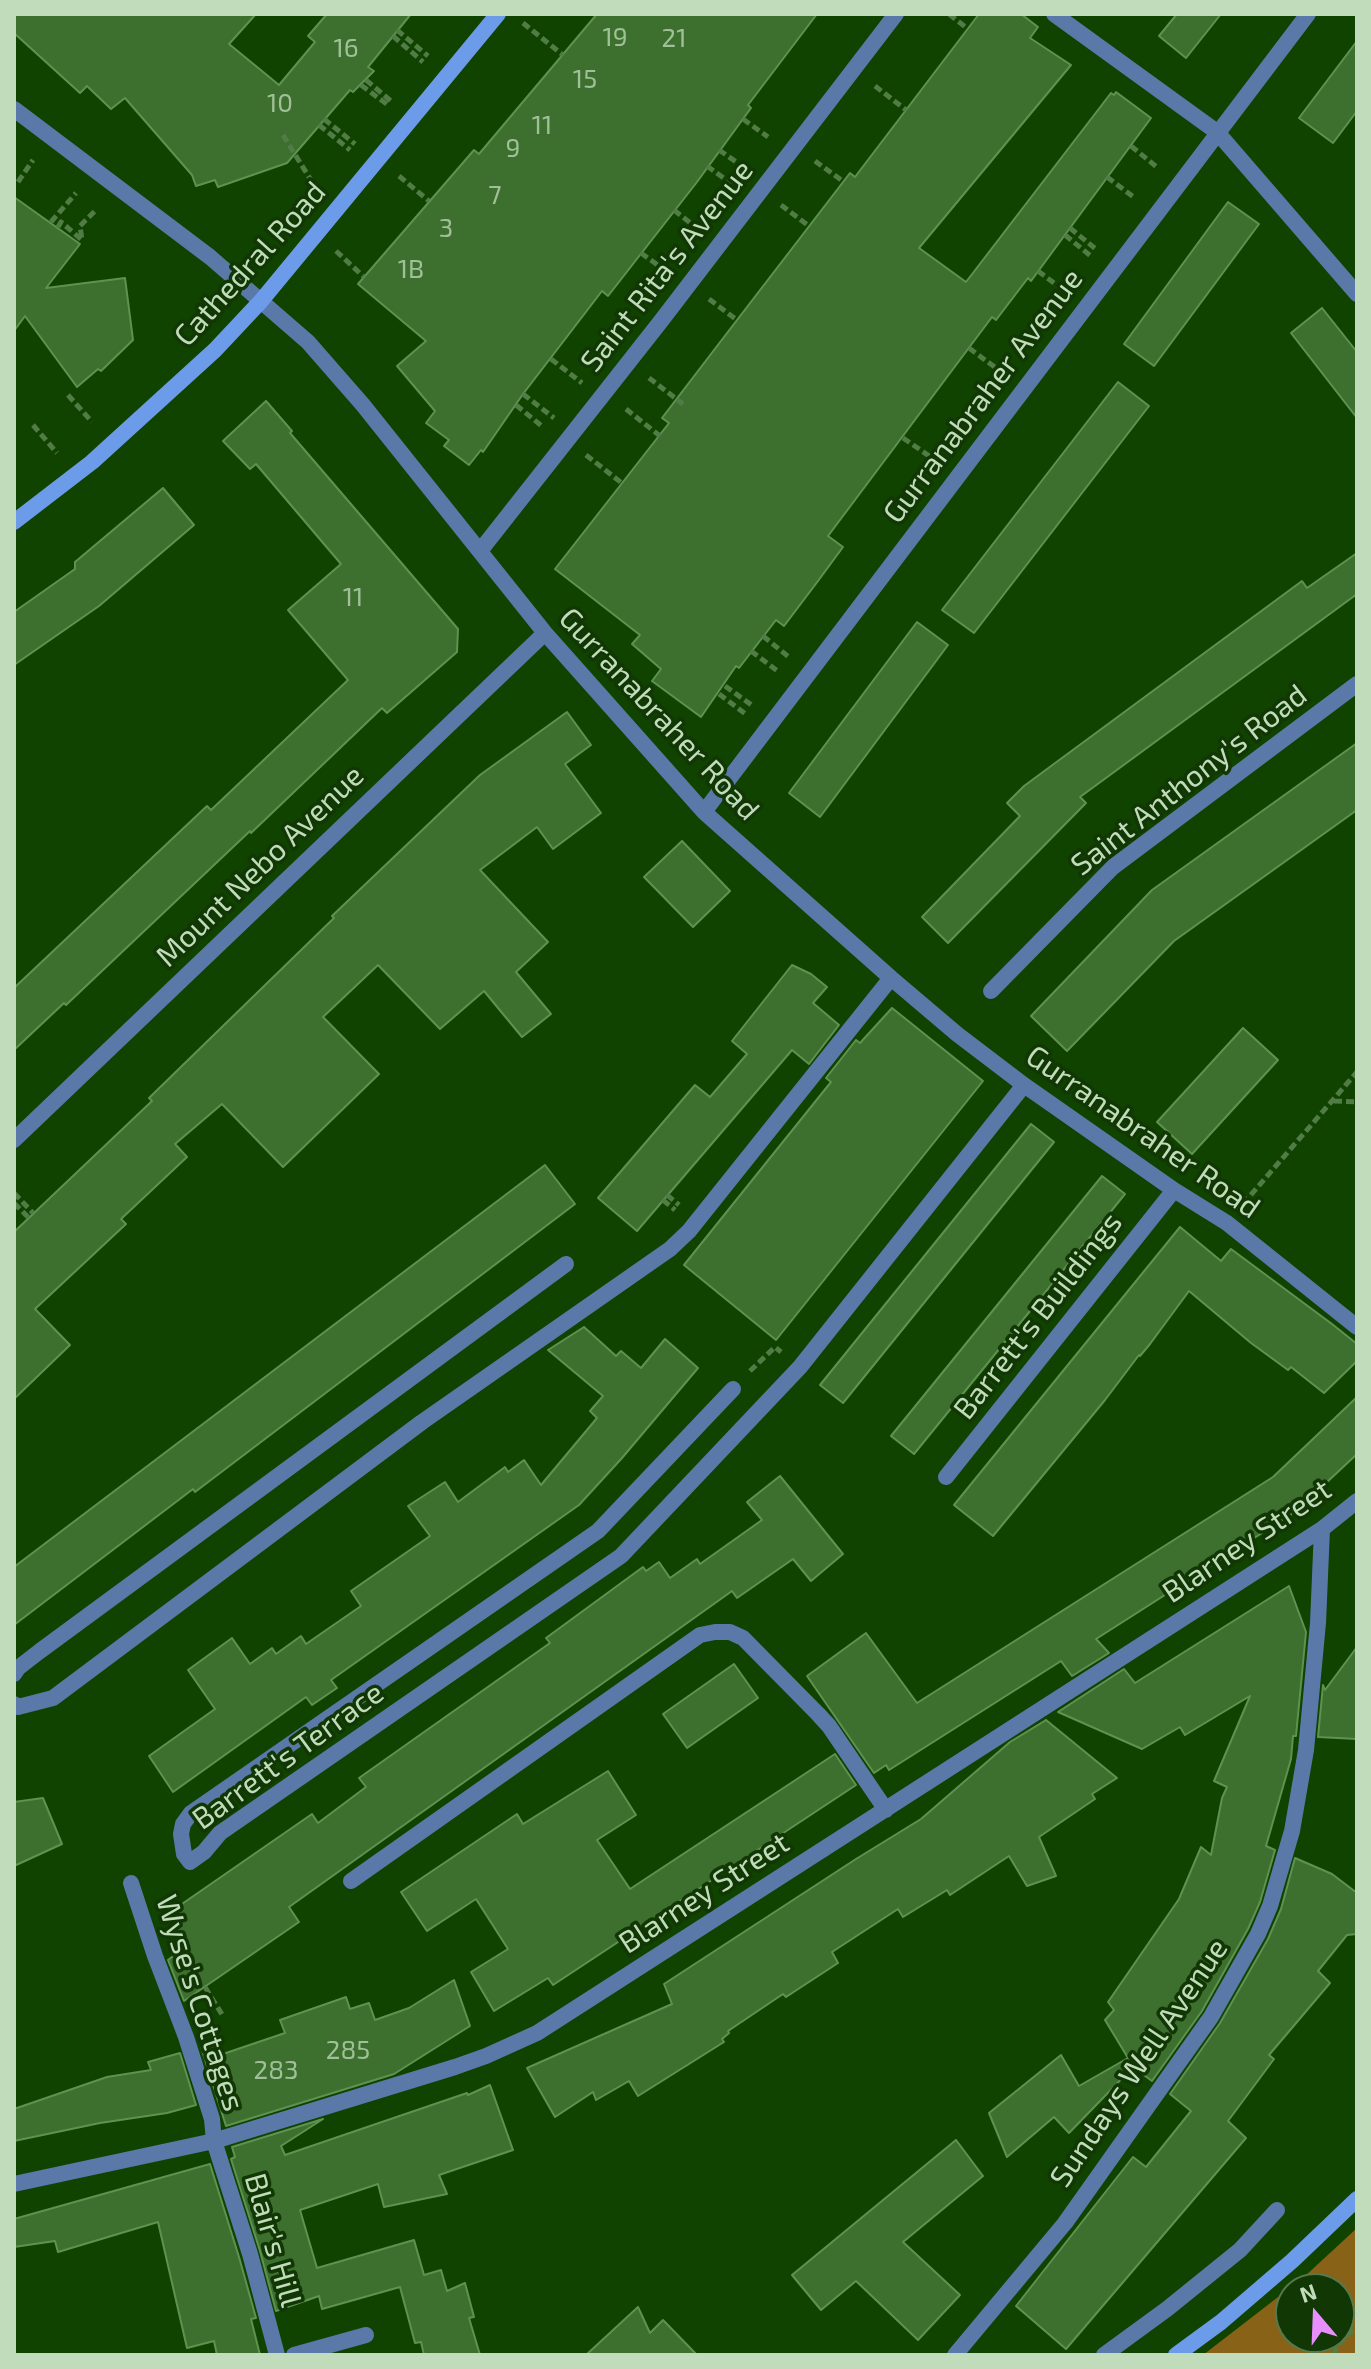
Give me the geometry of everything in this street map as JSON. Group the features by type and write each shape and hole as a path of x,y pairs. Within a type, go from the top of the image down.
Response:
{"street":[{"name":"Cathedral Road","path":"14,522 92,462 215,350 261,301 498,14"},
{"name":"Saint Rita's Avenue","path":"480,551 896,14"},
{"path":"1054,14 1217,132 1357,294"},
{"name":"Gurranabraher Avenue","path":"704,812 1308,14"},
{"name":"Gurranabraher Road","path":"14,109 210,257 308,342 339,375 545,633 704,812 957,1034 1024,1085 1174,1190 1227,1223 1357,1327"},
{"name":"Mount Nebo Avenue","path":"14,1140 545,633"},
{"name":"Saint Anthony's Road","path":"991,991 1113,867 1357,684"},
{"path":"22,1704 53,1698 422,1422 670,1249 689,1231 891,978"},
{"name":"Barrett's Terrace","path":"733,1389 598,1531 191,1813 183,1824 181,1834 184,1854 190,1862 204,1852 220,1833 621,1556 800,1367 1024,1085"},
{"name":"Barrett's Buildings","path":"946,1477 1174,1190"},
{"path":"14,1674 40,1651 566,1264"},
{"name":"Blarney Street","path":"14,2184 214,2141 425,2077 486,2056 537,2033 1322,1529 1357,1501"},
{"name":"Sundays Well Avenue","path":"955,2355 1065,2223 1211,2017 1258,1934 1270,1906 1292,1831 1306,1750 1318,1623 1322,1529"},
{"path":"351,1881 700,1635 715,1632 730,1632 743,1638 818,1714 886,1810"},
{"name":"Wyse's Cottages","path":"131,1883 190,2050 212,2119 214,2141"},
{"name":"Blair's Hill","path":"214,2141 250,2254 277,2355"},
{"path":"1176,2355 1221,2322 1292,2261 1357,2199"},
{"path":"1104,2355 1240,2250 1277,2210"},
{"path":"294,2355 366,2335"}],"path":[{"path":"949,14 968,29"},
{"path":"523,23 563,55"},
{"path":"423,62 395,33 428,56"},
{"path":"867,81 906,110"},
{"path":"363,82 389,103"},
{"path":"324,119 355,144"},
{"path":"743,119 779,145"},
{"path":"319,125 350,150"},
{"path":"283,135 317,190"},
{"path":"1131,146 1164,173"},
{"path":"719,150 755,175"},
{"path":"809,157 844,182"},
{"path":"18,182 33,160"},
{"path":"707,166 743,192"},
{"path":"397,175 429,201"},
{"path":"1107,177 1141,203"},
{"path":"51,222 76,193"},
{"path":"775,200 809,226"},
{"path":"58,227 61,222 82,240 80,226 97,209"},
{"path":"674,210 708,237"},
{"path":"1070,228 1103,255"},
{"path":"1065,235 1098,262"},
{"path":"335,250 364,277"},
{"path":"641,253 676,279"},
{"path":"1038,271 1072,297"},
{"path":"703,293 737,320"},
{"path":"969,348 1011,379"},
{"path":"551,359 590,390"},
{"path":"642,372 683,404"},
{"path":"523,394 563,424"},
{"path":"68,395 92,422"},
{"path":"618,403 660,436"},
{"path":"516,405 554,435"},
{"path":"33,425 57,453"},
{"path":"903,438 945,467"},
{"path":"581,451 623,484"},
{"path":"763,636 796,663"},
{"path":"751,651 786,677"},
{"path":"725,686 760,711"},
{"path":"719,694 753,719"},
{"path":"1227,1223 1357,1072"},
{"path":"1333,1101 1357,1102"},
{"path":"14,1193 31,1216 14,1203"},
{"path":"205,1987 223,2016"},
{"path":"1333,2355 1357,2326"}],"shaded area":[{"path":"1357,2228 1357,2355 1203,2355 1275,2299 1275,2353 1355,2353 1355,2273 1308,2273"}],"building":[{"path":"14,14 256,14 229,44 279,85 315,42 308,36 327,14 411,14 368,67 374,71 353,92 350,90 287,163 218,187 215,180 196,186 192,175 125,98 111,109 87,86 80,93 14,33"},
{"path":"597,14 817,14 748,105 751,108 697,182 608,296 602,291 483,452 481,450 469,465 444,446 449,440 426,423 435,411 397,366 426,341 358,284 474,150 479,154"},
{"path":"979,14 1021,14 1038,27 1030,38 1071,65 919,248 966,282 1111,93 1114,95 1116,92 1151,118 1031,281 1028,278 996,320 992,317 828,536 843,547 818,581 784,626 776,620 739,668 736,666 701,717 652,681 661,669 632,644 640,635 555,569 669,423 662,418 850,173 855,177"},
{"path":"1177,14 1221,14 1186,58 1159,36"},
{"path":"1357,41 1357,111 1333,143 1299,118"},
{"path":"14,197 80,244 46,288 125,278 133,340 101,371 98,369 77,387 25,316 14,331"},
{"path":"1228,202 1259,224 1154,366 1124,344"},
{"path":"1322,308 1357,352 1357,418 1291,333"},
{"path":"1118,382 1149,406 974,633 942,610"},
{"path":"266,401 458,629 457,652 387,713 382,708 66,1005 64,1003 14,1050 14,988 207,806 211,810 348,680 288,610 341,564 256,464 250,469 223,441"},
{"path":"163,488 194,525 99,606 14,665 14,612 75,569 75,562"},
{"path":"1357,553 1357,594 1080,797 1086,803 948,943 922,917 1020,816 1007,803 1024,786 1302,581 1307,588"},
{"path":"917,622 948,645 820,817 789,793"},
{"path":"567,712 591,745 565,764 601,813 553,849 537,827 480,870 548,942 516,972 551,1014 522,1037 484,991 440,1029 378,965 323,1017 379,1074 283,1167 222,1104 175,1144 187,1157 121,1219 126,1224 35,1309 70,1345 14,1399 14,1232 152,1101 149,1098 334,918 332,916 480,775"},
{"path":"1357,743 1357,810 1174,941 1067,1051 1031,1016 1152,890"},
{"path":"682,841 730,891 693,927 644,877"},
{"path":"792,965 811,974 827,987 813,1003 839,1025 809,1064 792,1050 637,1231 598,1198 695,1085 710,1097 747,1054 732,1041"},
{"path":"892,1008 983,1081 776,1340 684,1265 831,1082 826,1078 856,1040 860,1043"},
{"path":"1243,1028 1278,1060 1192,1154 1157,1122"},
{"path":"1031,1124 1054,1142 843,1403 820,1385"},
{"path":"545,1165 575,1204 14,1625 14,1567"},
{"path":"1102,1176 1125,1194 914,1454 891,1436"},
{"path":"1180,1227 1221,1261 1231,1249 1332,1324 1357,1344 1357,1361 1324,1393 1291,1367 1288,1370 1251,1343 1189,1291 1150,1344 993,1536 954,1505"},
{"path":"584,1327 616,1356 621,1351 641,1368 665,1339 698,1368 579,1505 331,1680 337,1688 312,1705 306,1697 173,1792 149,1756 215,1709 188,1670 232,1638 250,1664 272,1648 276,1654 301,1636 306,1644 361,1606 351,1591 430,1536 408,1506 445,1482 458,1502 505,1467 508,1472 524,1460 541,1485 597,1418 590,1411 603,1396 548,1350"},
{"path":"1357,1397 1357,1454 1295,1512 1096,1639 1109,1653 1072,1676 1061,1661 889,1770 886,1765 874,1773 807,1676 866,1633 917,1703 1273,1477"},
{"path":"780,1476 843,1554 811,1581 793,1559 737,1598 732,1591 289,1907 299,1922 184,2001 168,1960 189,1944 166,1915 312,1814 318,1823 366,1787 359,1778 550,1643 546,1638 643,1567 646,1571 659,1562 670,1578 697,1559 700,1564 762,1520 747,1502"},
{"path":"1289,1586 1306,1632 1296,1736 1293,1736 1291,1759 1266,1846 1275,1850 1260,1902 1248,1929 1202,2011 1152,2081 1133,2067 1069,2133 1054,2117 1007,2157 989,2113 1061,2055 1079,2086 1128,2058 1105,2020 1114,2010 1108,2002 1179,1899 1201,1847 1211,1855 1227,1787 1214,1781 1250,1696 1185,1735 1180,1727 1142,1749 1058,1712 1124,1669 1135,1683"},
{"path":"1357,1647 1357,1739 1318,1737 1323,1685 1325,1690"},
{"path":"734,1664 758,1698 687,1748 663,1714"},
{"path":"1046,1720 1117,1778 1092,1794 1095,1799 1039,1837 1056,1876 1027,1886 1009,1856 950,1895 947,1890 903,1917 898,1909 832,1952 838,1963 786,1997 783,1994 728,2031 722,2039 724,2042 638,2096 629,2081 596,2100 593,2092 555,2117 527,2068 672,2004 664,1984 921,1819 1010,1742"},
{"path":"835,1754 856,1785 553,1985 548,1978 494,2011 471,1972 508,1949 476,1899 427,1931 401,1892 517,1814 523,1824 608,1771 636,1815 597,1840 630,1889"},
{"path":"43,1798 62,1844 14,1866 14,1802"},
{"path":"1295,1858 1332,1874 1357,1893 1357,1934 1347,1935 1318,1971 1330,1983 1269,2055 1274,2059 1228,2121 1246,2138 1066,2349 1016,2306 1133,2157 1146,2167 1191,2111 1170,2094 1220,2023 1268,1939 1281,1909"},
{"path":"454,1980 470,2026 394,2074 226,2126 201,2047 218,2043 223,2054 285,2033 280,2020 346,1997 350,2009 369,2003 375,2020 409,2008"},
{"path":"180,2053 196,2105 14,2141 14,2109 107,2077 151,2070 148,2062"},
{"path":"490,2085 513,2150 439,2175 447,2194 384,2207 378,2184 300,2210 317,2268 414,2240 424,2275 441,2270 447,2291 465,2283 474,2317 469,2318 480,2355 424,2355 421,2342 415,2343 400,2287 322,2309 319,2296 276,2311 231,2159 235,2157 232,2147 323,2119 281,2146 285,2155"},
{"path":"956,2140 983,2176 903,2242 960,2295 918,2340 856,2281 821,2310 792,2275"},
{"path":"210,2164 256,2318 251,2319 260,2355 217,2355 214,2341 187,2348 158,2222 58,2252 55,2241 14,2247 14,2219"},
{"path":"638,2307 650,2333 663,2320 697,2355 586,2355"}]}
